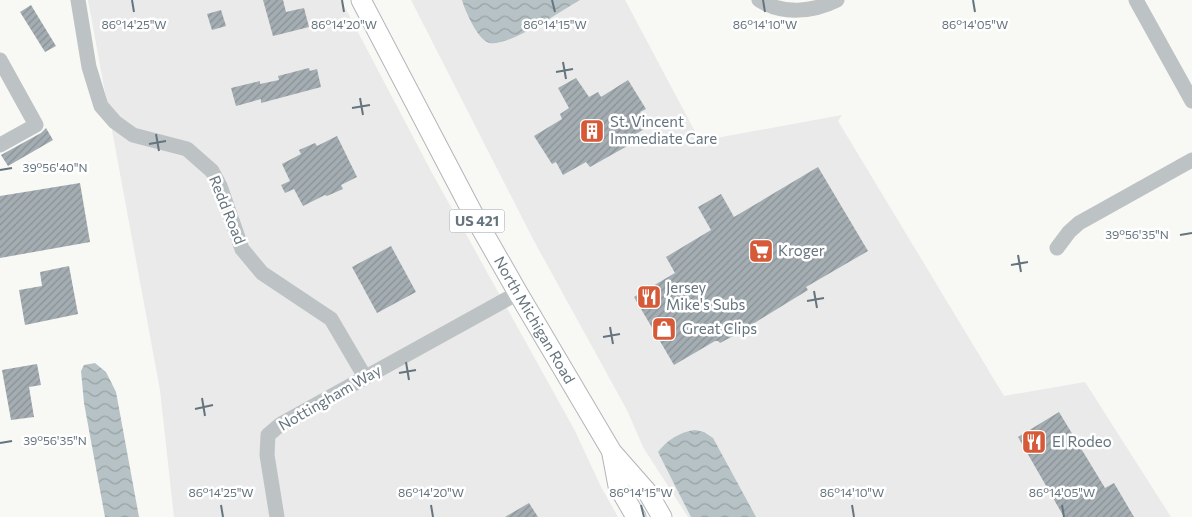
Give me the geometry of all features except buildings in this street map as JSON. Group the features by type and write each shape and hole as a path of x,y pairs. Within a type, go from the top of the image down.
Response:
{"main road":[{"name":"North Michigan Road","path":"361,0 518,293 612,452 648,493 662,517"},
{"name":"North Michigan Road","path":"612,452 618,486 636,517"}],"street":[{"name":"Redd Road","path":"78,0 89,67 101,106 115,122 133,135 187,149 212,171 220,186 242,250 262,273 331,319 365,377"},
{"path":"759,0 784,9 802,10 827,5 837,0"},
{"path":"1136,0 1192,102"},
{"path":"0,60 36,125 0,145"},
{"path":"1057,248 1078,223 1192,160"},
{"name":"Nottingham Way","path":"277,517 267,455 268,436 281,424 518,293"}],"shaded area":[{"path":"88,0 341,0 431,171 575,431 601,487 618,517 174,517 160,390"},
{"path":"411,0 625,0 700,141 842,115 838,121 1004,396 1085,382 1171,517 688,517 643,447 628,412 533,239"}],"water":[{"path":"462,0 580,0 519,35 495,43 487,42 479,35"},
{"path":"95,363 106,372 116,392 139,517 105,517 84,403 81,371 84,365"},
{"path":"695,430 704,432 713,438 756,517 691,517 658,452 674,437"}],"place":[{"name":"St. Vincent Immediate Care","path":"592,131"},
{"name":"Kroger","path":"761,251"},
{"name":"Jersey Mike's Subs","path":"649,297"},
{"name":"Great Clips","path":"664,329"},
{"name":"El Rodeo","path":"1034,442"}]}
